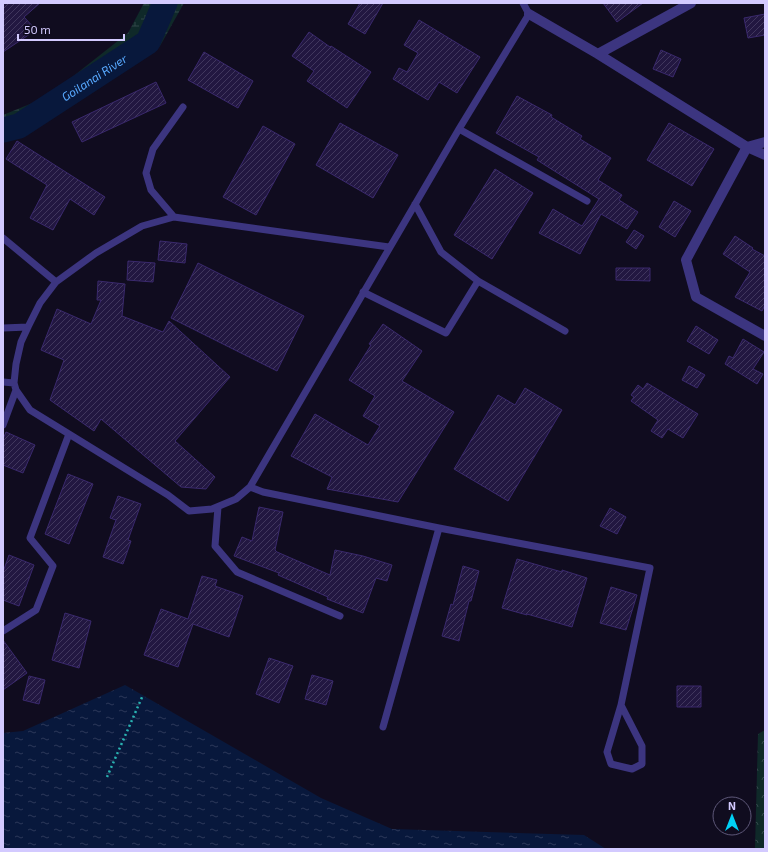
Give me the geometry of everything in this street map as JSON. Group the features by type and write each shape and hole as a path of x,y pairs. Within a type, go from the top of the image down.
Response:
{"street":[{"path":"598,54 691,3"},
{"path":"529,14 598,54 747,147 765,155"},
{"path":"765,142 747,147 686,260 696,297 765,336"}],"lane":[{"path":"3,382 15,386 30,410 168,495 189,511 212,509 236,499 250,487 389,247 416,204 458,129 529,14 523,3"},
{"path":"174,217 151,190 146,173 153,149 183,106"},
{"path":"458,129 587,201"},
{"path":"416,204 441,252 478,281 565,331"},
{"path":"3,425 15,386 16,364 19,350 40,303 56,282 96,253 142,226 174,217 389,247"},
{"path":"3,238 56,282"},
{"path":"363,292 446,333 478,281"},
{"path":"3,328 28,327"},
{"path":"3,631 36,610 53,566 30,538 69,434"},
{"path":"250,487 263,492 439,528 650,568 621,705 607,752 611,764 632,770 642,764 642,746 621,705"},
{"path":"218,507 215,546 237,572 340,616"},
{"path":"383,727 439,528"}],"path":[{"path":"107,778 143,695"}],"green space":[{"path":"144,3 184,3 160,46 44,121 3,141 3,115 52,95 128,33"},
{"path":"765,730 765,849 755,849 758,734"}],"water":[{"path":"125,685 321,798 392,829 584,835 606,849 3,849 3,733 23,731"}],"building":[{"path":"3,3 40,3 24,17 36,30 3,52"},
{"path":"360,3 383,3 365,34 348,24"},
{"path":"603,3 643,3 617,22"},
{"path":"765,14 765,35 748,38 744,18"},
{"path":"419,20 480,57 457,93 439,82 428,100 393,79 399,68 407,72 418,53 404,45"},
{"path":"309,32 330,47 331,46 371,72 347,108 307,81 314,71 292,56"},
{"path":"661,50 681,59 673,77 653,69"},
{"path":"204,52 253,81 238,108 188,80"},
{"path":"156,82 166,103 82,142 72,122"},
{"path":"517,96 552,115 551,117 582,136 580,139 611,158 598,180 622,195 619,200 638,212 627,229 601,214 580,254 539,233 553,209 582,226 599,199 537,160 539,157 496,133"},
{"path":"340,123 398,155 373,198 316,165"},
{"path":"669,123 714,149 692,186 647,160"},
{"path":"263,126 295,144 256,215 223,197"},
{"path":"17,141 105,197 94,215 70,199 53,230 30,218 47,185 6,159"},
{"path":"495,169 533,193 492,259 454,235"},
{"path":"674,201 691,211 675,237 659,227"},
{"path":"634,230 644,236 636,249 626,242"},
{"path":"735,236 753,248 752,249 765,256 765,305 762,311 735,297 750,272 723,254"},
{"path":"160,241 187,244 185,263 158,260"},
{"path":"128,261 155,263 153,282 127,280"},
{"path":"198,263 304,316 277,371 171,318"},
{"path":"616,268 650,268 650,281 616,280"},
{"path":"98,281 125,284 122,316 163,332 169,321 230,377 175,441 215,477 206,489 181,487 101,419 94,431 50,400 64,360 41,350 57,309 91,324 101,300 97,300"},
{"path":"383,324 422,351 402,381 454,412 398,502 327,489 332,477 291,456 315,414 368,445 380,426 363,416 375,396 349,380 371,345 369,344"},
{"path":"696,326 718,340 709,354 687,341"},
{"path":"743,339 764,352 753,369 763,374 757,384 725,364 729,356 733,358"},
{"path":"689,366 705,375 697,388 682,380"},
{"path":"647,383 698,414 683,438 668,429 662,438 651,431 658,420 631,401 634,397 631,395 638,385 643,389"},
{"path":"525,388 562,410 508,501 454,469 498,395 515,405"},
{"path":"6,432 35,445 23,473 3,465 3,439"},
{"path":"68,474 93,484 69,544 45,534"},
{"path":"118,496 141,504 128,540 131,541 123,564 103,557 116,520 110,518"},
{"path":"259,507 283,512 275,550 277,552 330,575 335,550 363,556 392,565 387,581 376,578 363,613 327,599 328,597 278,575 279,573 234,556 242,537 252,541"},
{"path":"610,508 626,517 617,534 600,526"},
{"path":"9,555 34,565 19,606 3,600 3,572"},
{"path":"517,559 587,578 572,627 502,608"},
{"path":"463,566 479,571 471,601 469,601 459,641 442,636 451,604 453,605"},
{"path":"202,576 217,580 215,586 243,596 229,637 193,624 178,667 144,655 161,609 188,619"},
{"path":"611,587 637,595 626,630 600,623"},
{"path":"65,613 91,621 79,668 52,660"},
{"path":"3,640 27,673 3,690"},
{"path":"269,658 293,666 279,703 256,694"},
{"path":"312,675 333,681 326,705 305,699"},
{"path":"29,676 45,680 39,704 23,700"},
{"path":"677,686 701,686 701,707 677,707"}],"waterway":[{"name":"Goilanai River","path":"3,130 19,126 148,42 165,3"}]}
